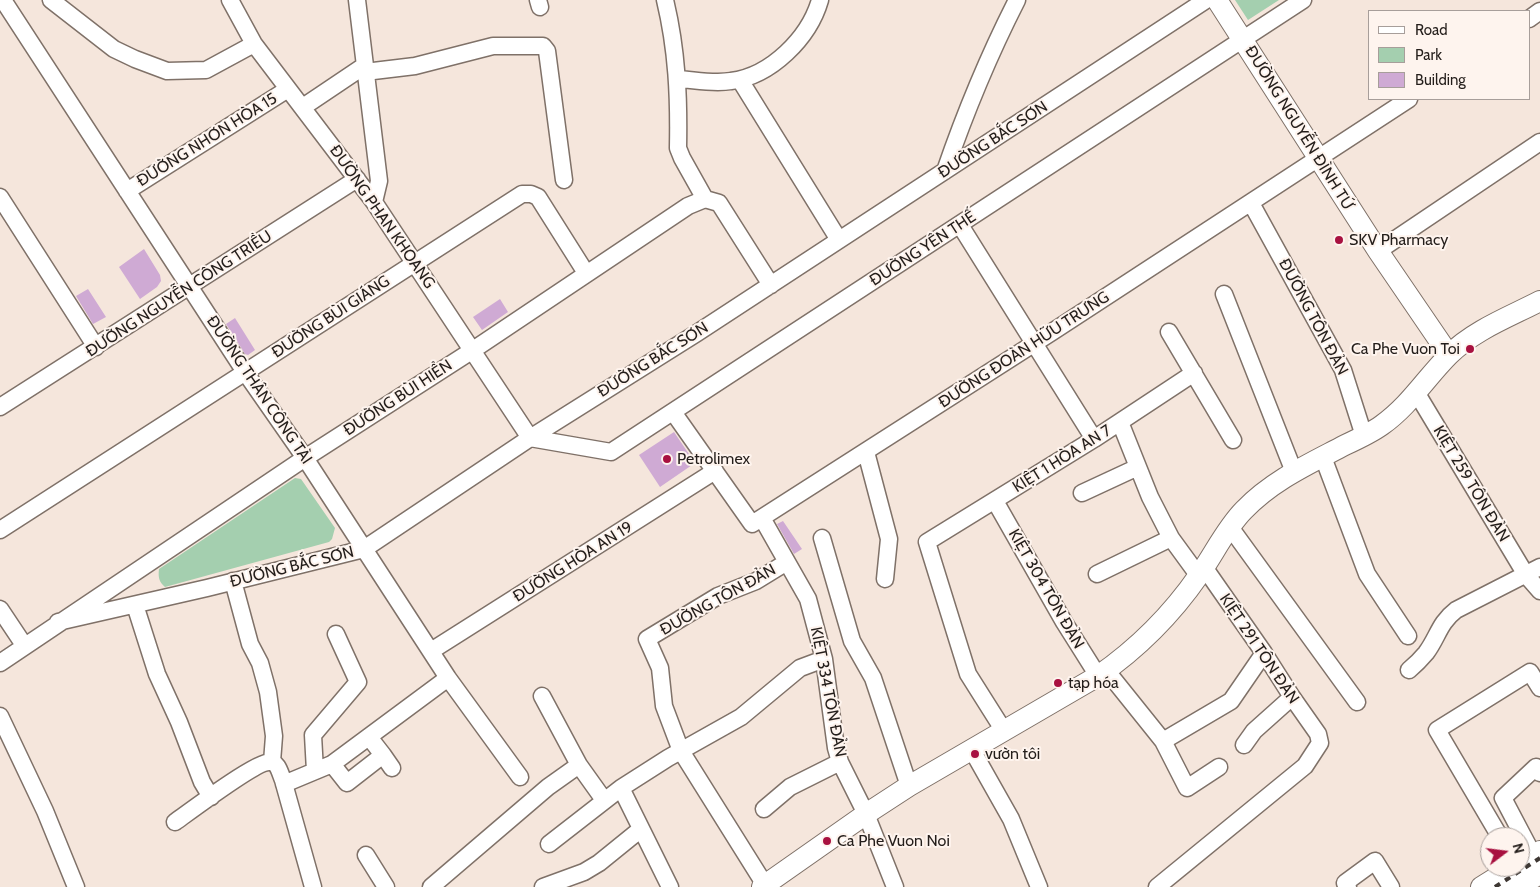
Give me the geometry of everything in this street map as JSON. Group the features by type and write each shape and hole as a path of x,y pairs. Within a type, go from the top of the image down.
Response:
{"street":[{"name":"ĐƯỜNG THÂN CÔNG TÀI","path":"3,0 189,287 305,458 448,678 520,777"},
{"path":"51,0 114,49 167,71 206,70 254,44"},
{"name":"ĐƯỜNG PHAN KHOANG","path":"230,0 254,44 374,202 530,438"},
{"path":"358,0 379,182 374,202"},
{"path":"665,0 678,79 679,153 705,199 719,203 771,285"},
{"path":"678,79 728,82 757,74 783,56 806,30 820,0"},
{"path":"945,171 961,126 1000,34 1017,0"},
{"name":"ĐƯỜNG YÊN THẾ","path":"530,438 611,452 960,225 1240,35 1303,0"},
{"name":"ĐƯỜNG BẮC SƠN","path":"58,622 135,605 364,548 530,438 771,285 945,171 1215,3"},
{"name":"ĐƯỜNG NGUYỄN ĐÌNH TỨ","path":"1215,3 1240,35 1378,251 1449,355"},
{"path":"303,107 365,69 415,66 493,46 543,46 547,51 564,180"},
{"path":"740,80 839,240"},
{"name":"ĐƯỜNG NHƠN HÒA 15","path":"127,191 288,89"},
{"name":"ĐƯỜNG ĐOÀN HỮU TRƯNG","path":"762,518 1034,344 1408,100"},
{"path":"1378,251 1540,142"},
{"name":"ĐƯỜNG NGUYỄN CÔNG TRIỀU","path":"2,401 96,347 357,179"},
{"name":"ĐƯỜNG BÙI GIÁNG","path":"0,530 522,194 531,194 538,197 586,273"},
{"path":"0,197 96,347"},
{"name":"ĐƯỜNG BÙI HIỂN","path":"0,663 58,622 305,458 473,350 586,273 688,206 705,199"},
{"name":"ĐƯỜNG TÔN ĐẢN","path":"1251,203 1343,370 1364,436"},
{"path":"960,225 1094,439"},
{"path":"1224,294 1294,472"},
{"path":"681,751 763,886 909,786 1102,673 1127,654 1161,621 1201,571 1230,527 1257,497 1294,472 1364,436 1391,419 1449,355 1465,341 1488,326 1540,301"},
{"path":"1169,332 1233,440"},
{"name":"KIỆT 1 HÒA AN 7","path":"1004,730 968,674 928,542 1094,439 1194,373"},
{"name":"KIỆT 259 TÔN ĐẢN","path":"1416,392 1526,575 1540,591"},
{"path":"673,412 752,524 762,518"},
{"name":"KIỆT 291 TÔN ĐẢN","path":"1120,422 1150,497 1170,538 1201,571 1264,653 1318,734 1320,743 1305,766 1157,887"},
{"path":"866,452 889,540 884,579"},
{"path":"1322,457 1367,574 1408,636"},
{"path":"1082,493 1138,467"},
{"name":"ĐƯỜNG HÒA AN 19","path":"431,651 715,471"},
{"name":"KIỆT 304 TÔN ĐẢN","path":"995,501 1064,622 1102,673 1163,741 1187,788 1219,767"},
{"name":"KIỆT 334 TÔN ĐẢN","path":"762,518 808,599 824,658 833,735 840,762 866,814 895,887"},
{"path":"1230,527 1357,702"},
{"path":"822,538 852,641 873,678 909,786"},
{"path":"1097,574 1170,538"},
{"name":"ĐƯỜNG TÔN ĐẢN","path":"681,751 664,706 660,668 647,639 718,596 756,581 787,562"},
{"path":"1409,670 1427,651 1439,629 1456,610 1540,567"},
{"path":"233,581 250,644 260,663 268,692 274,736 272,762 276,766 284,784 313,887"},
{"path":"135,605 156,674 179,722 202,782 211,797"},
{"path":"0,609 24,645"},
{"path":"315,771 312,735 358,682 336,634"},
{"path":"1163,741 1231,701 1264,653"},
{"path":"549,844 621,788 740,717 800,668 824,658"},
{"path":"1494,827 1438,730 1530,672 1540,688"},
{"path":"284,784 332,764 448,678"},
{"path":"542,696 579,765 604,800"},
{"path":"1244,745 1254,731 1292,697"},
{"path":"0,716 45,811 76,887"},
{"path":"332,764 347,783 388,762 369,737"},
{"path":"972,750 998,793 1039,887"},
{"path":"175,822 250,771 268,762 272,762"},
{"path":"764,810 790,787 840,762"},
{"path":"431,887 548,786 579,765"},
{"path":"1514,827 1503,798 1536,767 1540,773"},
{"path":"621,788 670,887"},
{"path":"543,887 584,872 599,863 641,829"},
{"path":"366,855 386,887"},
{"path":"1348,887 1345,883 1375,861 1391,887"},
{"path":"1481,887 1506,877"}],"green space":[{"path":"1235,0 1279,0 1248,20"},
{"path":"295,478 301,479 335,528 332,539 329,542 165,587 161,583 159,569"}],"building":[{"path":"144,249 160,275 161,281 157,287 140,299 119,267"},
{"path":"88,289 106,317 93,324 76,296"},
{"path":"500,299 508,312 482,330 473,317"},
{"path":"235,318 255,350 248,355 245,354 226,324"},
{"name":"Petrolimex","path":"674,432 695,463 660,487 639,455"},
{"path":"783,521 802,549 794,554 777,524"}],"railway":[{"path":"1495,887 1540,858"}],"place":[{"name":"SKV Pharmacy","path":"1339,240"},
{"name":"Ca Phe Vuon Toi","path":"1470,349"},
{"name":"Petrolimex","path":"667,459"},
{"name":"tạp hóa","path":"1058,683"},
{"name":"vườn tôi","path":"975,754"},
{"name":"Ca Phe Vuon Noi","path":"827,841"}]}
